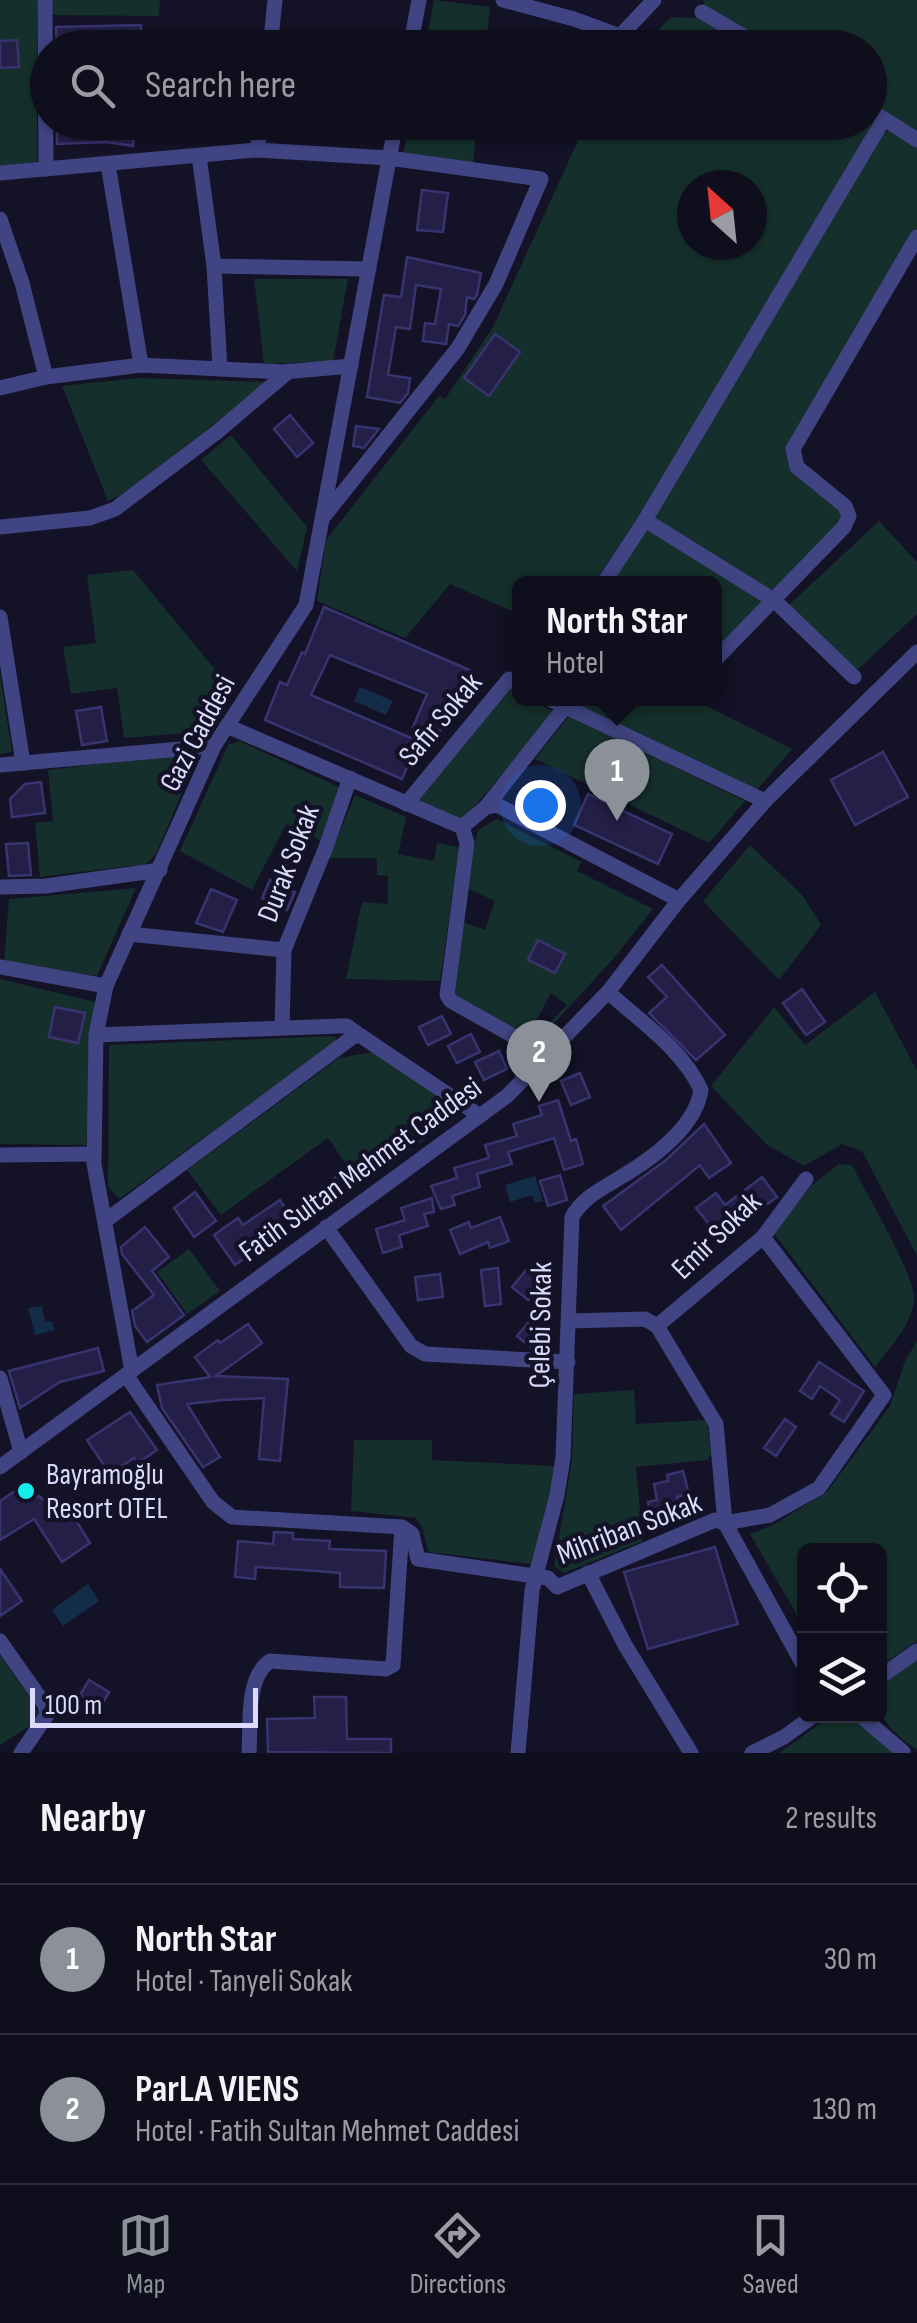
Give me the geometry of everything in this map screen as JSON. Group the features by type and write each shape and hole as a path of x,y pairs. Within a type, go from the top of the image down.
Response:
{"street":[{"path":"45,0 45,30"},
{"path":"272,30 276,0"},
{"path":"413,30 419,0"},
{"path":"503,0 602,30"},
{"path":"626,30 654,0"},
{"path":"702,12 733,30"},
{"path":"887,122 917,140"},
{"path":"46,140 46,170"},
{"path":"257,150 258,140"},
{"name":"Gazi Caddesi","path":"129,1373 94,1154 96,1035 106,986 214,746 306,605 392,140"},
{"path":"609,576 862,140"},
{"path":"0,174 257,150 389,158 541,179 496,284 458,348 322,518"},
{"path":"199,156 214,266 220,369"},
{"path":"108,164 140,365"},
{"path":"0,219 22,283 46,378"},
{"path":"722,653 829,546 849,516 845,506 797,467 794,450 917,237"},
{"path":"214,266 369,269"},
{"path":"0,388 140,365 290,371 351,366"},
{"path":"0,527 90,518 115,509 290,371"},
{"path":"645,520 774,601 854,677"},
{"path":"0,617 23,763"},
{"name":"Fatih Sultan Mehmet Caddesi","path":"0,1467 508,1096 608,992 678,900 765,801 917,652"},
{"name":"Safir Sokak","path":"406,804 509,679 512,680"},
{"path":"462,828 486,807 565,707 765,801"},
{"path":"227,726 462,828 467,844 447,995 547,1055"},
{"path":"0,765 214,746"},
{"name":"Durak Sokak","path":"282,1028 284,950 350,778"},
{"path":"486,807 497,806 678,900"},
{"path":"0,888 46,886 160,870"},
{"path":"130,934 284,950"},
{"path":"0,967 106,986"},
{"name":"Çelebi Sokak","path":"518,1753 526,1625 560,1476 572,1217 578,1206 675,1134 693,1116 700,1090 694,1076 670,1048 608,992"},
{"path":"96,1035 347,1026 480,1116"},
{"path":"105,1221 339,1046 361,1036"},
{"path":"0,1155 94,1154"},
{"name":"Emir Sokak","path":"657,1326 762,1238 806,1178"},
{"path":"326,1227 412,1346 424,1354 568,1362"},
{"path":"569,1322 645,1319 657,1326 716,1424 725,1523 770,1514 820,1488 884,1394 762,1238"},
{"path":"129,1373 212,1502 232,1518 402,1528 393,1665 386,1669 270,1662 256,1678 248,1753"},
{"path":"0,1378 21,1452"},
{"name":"Mihriban Sokak","path":"402,1528 412,1534 418,1559 548,1578 557,1587 715,1520 725,1523 797,1653"},
{"path":"588,1573 625,1644 691,1753"},
{"path":"0,1641 48,1715 21,1753"},
{"path":"887,1672 917,1652"},
{"path":"752,1753 803,1723"},
{"path":"869,1723 903,1752"}],"green space":[{"path":"0,0 37,0 37,30 30,30 30,140 37,140 37,162 0,166"},
{"path":"52,0 160,0 159,16 52,15"},
{"path":"434,0 490,7 488,30 428,30"},
{"path":"703,0 917,0 917,135 887,117 887,30 741,30 706,10"},
{"path":"671,17 703,18 722,30 658,30"},
{"path":"887,131 917,146 917,228 788,446 788,463 794,471 840,508 845,518 773,594 654,519 876,140 887,140"},
{"path":"406,140 475,140 473,164 403,155"},
{"path":"578,140 866,140 599,576 512,576 512,611 450,584 405,638 317,601 326,540 439,396 445,399 493,327"},
{"path":"254,279 348,279 333,361 264,364"},
{"path":"139,378 268,382 126,492 108,501 62,386"},
{"path":"231,435 307,527 297,571 201,460"},
{"path":"879,521 917,562 917,614 853,674 788,606"},
{"path":"644,527 767,603 722,647 722,576 613,576"},
{"path":"133,570 232,690 203,732 124,738 117,688 71,694 63,647 96,643 87,575"},
{"path":"0,674 12,752 0,754"},
{"path":"511,689 512,706 543,706 555,712 461,822 416,802"},
{"path":"578,706 707,706 792,749 757,790"},
{"path":"569,716 745,801 709,843 535,759"},
{"path":"240,741 341,788 320,840 286,824 252,890 180,851 228,745"},
{"path":"181,754 192,769 156,854 146,864 40,877 35,823 53,821 48,770"},
{"path":"355,795 406,817 398,854 434,861 437,843 459,847 440,981 346,979 362,902 388,904 388,876 377,875 377,858 329,858"},
{"path":"497,819 581,862 577,871 653,909 537,1042 533,1040 567,1005 551,993 528,1037 453,999 465,884 478,830","holes":["469,889 495,901 485,930 464,922"]},
{"path":"750,845 803,896 821,925 779,980 703,901"},
{"path":"136,888 97,976 4,963 9,899"},
{"path":"0,979 96,1002 86,1145 0,1144"},
{"path":"875,992 917,1071 917,1256 862,1151 842,1144 804,1166 766,1144 711,1086 774,1007 805,1045"},
{"path":"335,1036 337,1041 119,1199 108,1187 109,1045"},
{"path":"373,1052 459,1111 459,1115 361,1186 328,1138 221,1215 187,1170 339,1058"},
{"path":"839,1164 852,1165 912,1287 914,1299 909,1318 875,1367 773,1232 812,1185"},
{"path":"189,1249 220,1291 187,1314 157,1272"},
{"path":"917,1341 917,1641 887,1661 887,1543 797,1543 797,1615 750,1534 773,1525 827,1492 890,1406 905,1361"},
{"path":"634,1390 636,1424 707,1420 711,1455 707,1460 636,1467 643,1541 564,1573 554,1566 572,1460 574,1394"},
{"path":"354,1440 432,1440 432,1460 556,1466 532,1564 428,1552 416,1518 351,1511"},
{"path":"0,1655 41,1719 0,1745"},
{"path":"917,1660 917,1749 887,1723 887,1679"},
{"path":"821,1723 857,1723 891,1750 891,1753 779,1753"}],"water":[{"path":"360,687 393,701 386,715 354,701"},
{"path":"535,1176 543,1201 535,1203 532,1195 510,1202 505,1185"},
{"path":"42,1306 45,1322 51,1321 55,1330 35,1335 28,1308"},
{"path":"88,1584 99,1601 63,1626 52,1610"}],"building":[{"path":"141,25 141,30 56,30 56,27"},
{"path":"17,40 19,67 0,68 0,41"},
{"path":"57,140 134,140 133,146 107,142 57,144"},
{"path":"422,190 448,193 443,232 417,230"},
{"path":"407,257 481,273 477,295 474,299 467,297 465,315 458,326 449,324 446,344 423,341 425,323 435,324 441,289 416,285 410,329 396,327 388,375 410,378 408,393 400,403 367,397 384,295 401,297"},
{"path":"495,334 520,352 489,396 464,378"},
{"path":"290,415 313,443 297,457 274,429"},
{"path":"356,426 379,429 364,448 353,446"},
{"path":"324,607 474,672 459,709 451,706 437,738 413,727 427,694 330,655 311,695 418,741 402,779 265,720 280,682 287,685 302,652 305,654"},
{"path":"101,707 107,741 82,745 76,711"},
{"path":"883,752 908,797 855,825 831,780"},
{"path":"41,782 45,813 12,817 10,799 25,784"},
{"path":"588,794 672,834 658,864 574,825"},
{"path":"28,843 31,875 9,876 6,844"},
{"path":"270,880 295,892 287,910 262,898"},
{"path":"211,889 237,900 223,932 196,923"},
{"path":"538,940 565,954 555,973 528,960"},
{"path":"662,965 725,1035 696,1060 649,1013 667,997 648,977"},
{"path":"802,989 825,1022 806,1035 783,1003"},
{"path":"55,1007 85,1013 78,1043 49,1037"},
{"path":"442,1016 451,1034 428,1045 419,1027"},
{"path":"471,1034 480,1052 457,1063 448,1046"},
{"path":"499,1051 507,1069 484,1080 475,1062"},
{"path":"580,1073 590,1097 571,1105 561,1081"},
{"path":"558,1100 583,1164 564,1170 554,1138 508,1152 512,1164 477,1174 480,1187 452,1196 455,1205 441,1209 431,1186 457,1178 454,1168 489,1158 485,1145 517,1136 513,1124 542,1115 539,1106"},
{"path":"704,1124 731,1163 709,1178 700,1165 621,1230 603,1206 666,1160"},
{"path":"342,1173 352,1187 332,1201 322,1187"},
{"path":"560,1175 567,1200 548,1206 540,1181"},
{"path":"762,1177 777,1197 747,1219 740,1210 714,1230 696,1208 716,1193 725,1205"},
{"path":"195,1192 216,1221 194,1237 174,1208"},
{"path":"432,1198 434,1212 424,1214 428,1226 399,1235 402,1247 383,1253 376,1229 405,1220 401,1208"},
{"path":"280,1200 291,1217 255,1242 259,1248 235,1265 214,1235 238,1218 243,1225"},
{"path":"500,1217 509,1241 490,1248 488,1242 460,1254 450,1230 469,1222 471,1228"},
{"path":"145,1227 169,1257 152,1271 184,1315 147,1342 135,1326 132,1311 154,1295 122,1254 121,1247"},
{"path":"498,1268 501,1304 485,1306 481,1270"},
{"path":"527,1269 542,1282 528,1300 512,1287"},
{"path":"440,1274 443,1297 418,1300 415,1277"},
{"path":"532,1318 547,1331 533,1349 517,1336"},
{"path":"248,1324 262,1343 216,1376 288,1379 280,1461 259,1459 264,1398 223,1400 187,1404 220,1457 203,1467 162,1408 157,1385 210,1377 195,1357"},
{"path":"98,1348 104,1371 60,1382 20,1408 9,1371"},
{"path":"819,1362 864,1391 844,1422 831,1414 840,1400 820,1386 812,1399 800,1391"},
{"path":"130,1412 157,1450 138,1463 134,1458 110,1474 87,1440"},
{"path":"785,1419 796,1427 776,1456 764,1448"},
{"path":"683,1471 689,1494 677,1497 680,1508 668,1511 670,1518 653,1522 648,1502 657,1500 654,1484"},
{"path":"21,1487 30,1499 39,1496 44,1500 58,1518 70,1511 90,1543 62,1562 34,1519 0,1540 0,1501"},
{"path":"274,1532 293,1533 293,1539 330,1541 329,1549 386,1551 384,1588 340,1587 340,1573 303,1570 256,1567 255,1579 235,1577 238,1541 273,1544"},
{"path":"715,1547 738,1624 648,1649 624,1572"},
{"path":"0,1569 22,1601 0,1616"},
{"path":"89,1680 109,1692 101,1707 80,1695"},
{"path":"314,1697 346,1697 347,1739 391,1739 391,1753 268,1752 267,1719 315,1718"}],"place":[{"name":"North Star","path":"617,821"},
{"name":"ParLA VIENS","path":"539,1102"},
{"name":"Bayramoğlu Resort OTEL","path":"26,1491"}]}
